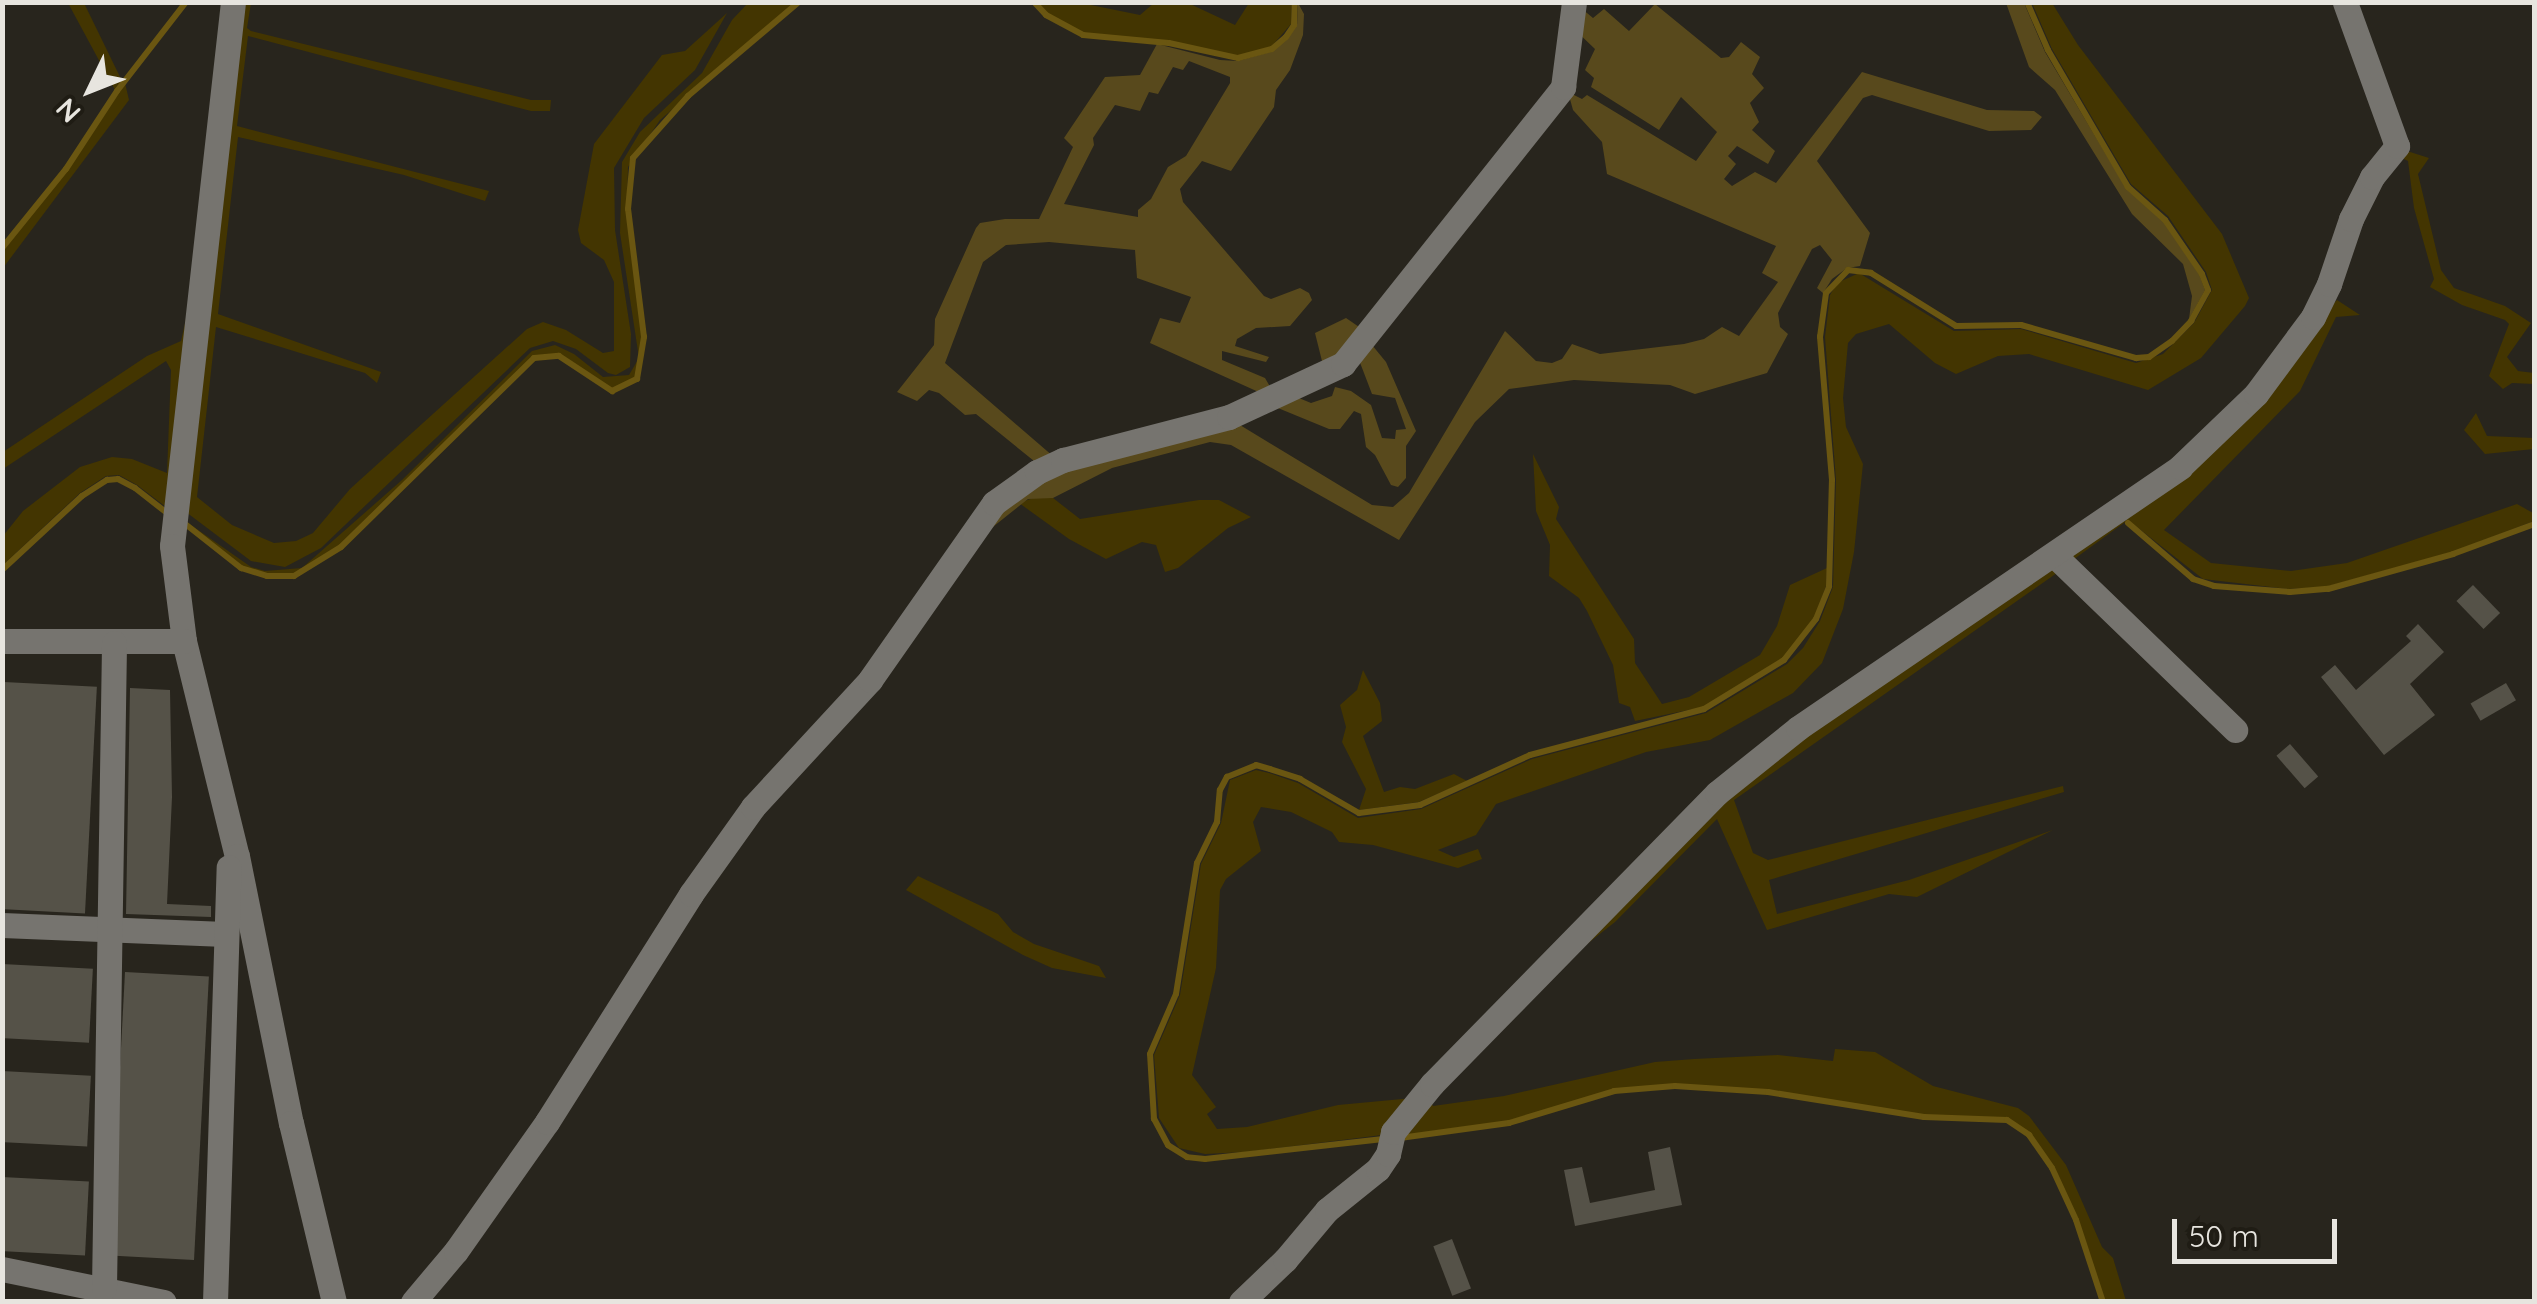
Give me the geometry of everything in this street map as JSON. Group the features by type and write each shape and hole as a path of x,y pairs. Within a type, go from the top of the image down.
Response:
{"street":[{"path":"233,2 173,524 184,641 237,856 334,1302"},
{"path":"413,1302 456,1251 548,1122 690,894 744,818 870,680 994,503 1037,472 1063,460 1229,418 1343,364 1563,87 1574,2"},
{"path":"1240,1302 1285,1260 1326,1210 1378,1169 1393,1132 1432,1084 1717,794 1798,728 2054,554 2209,442 2256,394 2313,317 2329,284 2350,218 2372,176 2397,146 2346,2"},
{"path":"2054,554 2234,730"},
{"path":"2,641 184,641"},
{"path":"104,1288 114,643"},
{"path":"215,1302 229,868 237,856"},
{"path":"2,926 226,934"},
{"path":"2,1268 164,1302"}],"shaded area":[{"path":"68,3 84,3 122,81 115,90"},
{"path":"239,3 251,3 247,28 251,31 531,100 551,100 550,111 531,111 248,36 237,126 489,191 485,201 404,175 238,137 218,314 381,372 377,383 365,373 216,327 197,497 232,525 274,543 296,541 313,533 350,489 527,329 543,322 566,330 603,353 614,351 614,282 604,260 581,243 578,230 594,144 662,55 685,51 727,13 695,70 644,118 614,168 615,230 631,334 630,367 616,375 608,373 576,349 553,341 530,348 321,548 285,567 251,561 178,506"},
{"path":"748,3 796,3 660,120 628,167 627,208 643,336 641,368 636,377 612,389 560,354 533,357 340,546 294,574 267,575 242,567 181,518 251,567 265,571 302,568 402,480 532,351 555,345 574,354 603,377 629,375 639,358 620,233 622,162 640,132 702,73 732,20"},
{"path":"1038,3 1081,3 1140,15 1154,3 1188,3 1235,25 1249,3 1292,3 1291,24 1271,47 1238,56 1221,56 1170,41 1084,33 1048,14"},
{"path":"1298,3 1304,14 1303,35 1290,70 1276,90 1274,107 1231,171 1202,161 1180,189 1183,202 1264,296 1271,299 1300,288 1309,293 1312,300 1290,326 1256,328 1237,339 1235,346 1269,357 1266,362 1222,351 1222,360 1265,378 1272,390 1263,394 1150,343 1160,318 1180,323 1191,297 1137,278 1135,250 1049,242 1006,245 983,262 945,363 1054,457 1039,465 976,414 965,415 939,393 929,390 917,401 897,392 934,345 935,319 976,228 980,223 1005,219 1039,219 1073,147 1064,138 1105,77 1140,75 1157,44 1238,61 1273,51 1297,25","holes":["1189,61 1230,77 1186,156 1168,167 1151,199 1138,210 1138,217 1064,204 1094,145 1093,138 1115,105 1140,111 1149,92 1158,94 1173,67 1183,70"]},
{"path":"2006,3 2024,3 2045,52 2126,188 2163,221 2199,274 2205,290 2189,319 2192,296 2183,264 2132,214 2055,90 2029,67"},
{"path":"2032,3 2052,3 2078,45 2222,234 2249,298 2245,306 2201,358 2148,390 2029,354 1998,356 1956,374 1935,363 1889,324 1856,334 1848,343 1843,398 1846,427 1863,464 1854,552 1843,609 1822,663 1793,693 1710,740 1646,752 1496,804 1476,835 1438,850 1454,857 1478,849 1482,859 1458,868 1373,845 1339,842 1332,832 1291,812 1261,807 1253,822 1261,851 1226,879 1220,890 1216,968 1192,1075 1216,1107 1207,1114 1217,1129 1247,1127 1338,1105 1413,1098 1382,1135 1245,1152 1205,1154 1179,1148 1159,1118 1154,1055 1180,995 1201,864 1221,823 1230,780 1256,770 1269,773 1298,783 1358,818 1421,809 1532,759 1706,713 1787,664 1803,648 1820,621 1833,587 1836,480 1825,337 1830,295 1837,283 1859,273 1954,331 2021,329 2136,363 2163,354 2194,323 2212,290 2206,272 2168,216 2131,184 2052,49"},
{"path":"1655,4 1721,58 1729,57 1741,42 1760,57 1752,74 1764,88 1750,103 1759,122 1752,130 1775,151 1768,164 1737,146 1728,156 1736,164 1724,179 1732,186 1755,172 1776,183 1862,72 1987,110 2034,111 2042,117 2031,130 1989,131 1872,95 1863,98 1817,161 1870,233 1860,266 1847,268 1832,279 1823,293 1817,288 1832,260 1820,245 1812,249 1778,313 1780,327 1788,334 1767,373 1695,394 1670,385 1574,380 1509,389 1475,422 1399,540 1231,445 1210,442 1112,468 1053,498 1028,499 974,542 992,516 1041,478 1235,422 1372,505 1393,507 1409,493 1505,331 1536,361 1552,363 1562,359 1572,344 1600,354 1684,344 1704,339 1722,327 1739,336 1778,282 1762,273 1776,246 1607,174 1602,142 1573,110 1568,92 1582,99 1587,95 1696,161 1717,132 1681,97 1659,130 1591,87 1594,78 1585,70 1595,49 1574,29 1581,8 1593,18 1604,9 1629,31"},
{"path":"125,83 129,100 3,268 3,251 67,170"},
{"path":"2407,151 2429,158 2418,174 2441,270 2454,288 2505,306 2531,323 2507,357 2518,371 2534,373 2534,384 2512,383 2503,389 2489,376 2509,324 2505,320 2462,305 2430,287 2434,279 2414,208 2408,161 2394,154"},
{"path":"197,269 170,510 119,475 106,476 80,493 3,565 3,536 23,511 80,467 112,457 132,459 167,473 171,370 166,361 3,469 3,452 147,356 181,341"},
{"path":"2337,300 2360,315 2336,317 2300,391 2164,530 2211,563 2291,571 2347,563 2517,504 2533,513 2534,521 2452,552 2325,587 2288,589 2203,579 2128,520 2070,562 2064,556 2155,491"},
{"path":"1346,318 1365,331 1323,365 1315,333"},
{"path":"1372,345 1386,362 1416,431 1406,446 1406,478 1398,487 1391,485 1375,455 1366,447 1361,414 1354,411 1340,429 1329,429 1273,406 1294,396 1311,403 1332,396 1335,387 1351,391 1371,405 1382,438 1395,439 1396,430 1406,429 1395,398 1372,394 1359,360"},
{"path":"2476,413 2487,436 2534,438 2534,449 2485,454 2464,430"},
{"path":"1533,454 1559,507 1556,519 1634,639 1635,663 1662,704 1689,697 1760,655 1777,626 1790,585 1827,568 1826,586 1814,618 1783,658 1703,707 1635,721 1630,707 1619,703 1613,665 1587,611 1579,598 1549,576 1550,545 1536,511"},
{"path":"1039,496 1053,498 1080,519 1199,500 1219,500 1251,517 1228,528 1178,568 1165,572 1156,545 1142,542 1106,559 1069,539 1019,503"},
{"path":"2051,562 2064,568 1734,800 1753,853 1768,860 2063,786 2064,792 1769,880 1777,914 1909,880 2053,830 1917,897 1889,894 1767,930 1717,819 1615,922 1549,974 1740,779"},
{"path":"1363,670 1380,703 1382,721 1363,736 1384,792 1400,787 1415,789 1454,774 1467,781 1419,802 1359,810 1366,789 1342,742 1346,727 1340,705 1357,690"},
{"path":"918,876 998,914 1013,932 1034,944 1099,966 1106,978 1052,968 1023,955 906,890"},
{"path":"1835,1049 1875,1052 1933,1086 2018,1108 2029,1116 2066,1165 2102,1247 2113,1258 2126,1301 2105,1301 2054,1166 2031,1134 2007,1118 1924,1115 1768,1090 1675,1084 1614,1089 1508,1121 1397,1136 1428,1096 1433,1106 1504,1096 1655,1062 1778,1055 1833,1061"}],"building":[{"path":"2473,585 2500,613 2484,629 2456,601"},
{"path":"2418,624 2444,652 2410,684 2435,715 2384,755 2321,677 2335,665 2356,690 2411,641 2406,636"},
{"path":"4,682 97,687 85,914 2,909"},
{"path":"2506,683 2516,700 2480,721 2470,704"},
{"path":"130,688 170,690 172,797 167,904 211,906 211,917 126,914"},
{"path":"2290,744 2318,776 2305,788 2276,756"},
{"path":"2,964 93,969 89,1043 2,1038"},
{"path":"125,972 209,976 194,1260 110,1256"},
{"path":"2,1071 91,1076 87,1147 2,1142"},
{"path":"1670,1147 1682,1205 1575,1226 1564,1170 1582,1167 1590,1203 1655,1190 1648,1152"},
{"path":"2,1177 89,1182 85,1255 2,1251"},
{"path":"1452,1239 1471,1288 1452,1296 1433,1246"}],"waterway":[{"path":"2,248 66,169 117,91 186,2"},
{"path":"184,523 241,568 267,576 294,576 341,547 534,358 559,356 612,391 637,379 644,337 628,209 633,158 688,96 799,2"},
{"path":"1034,2 1046,15 1083,35 1169,43 1238,58 1272,49 1286,37 1294,25 1295,2"},
{"path":"1383,1139 1205,1159 1187,1157 1168,1145 1154,1119 1150,1054 1176,994 1197,863 1217,822 1220,790 1227,777 1256,765 1300,779 1359,813 1420,805 1530,755 1704,709 1784,660 1816,619 1829,586 1832,480 1820,337 1826,293 1848,270 1871,273 1956,326 2021,325 2136,358 2149,357 2172,341 2191,321 2208,290 2202,274 2165,220 2128,187 2048,50 2027,2"},
{"path":"2,570 82,496 107,480 118,479 135,488 167,513"},
{"path":"2128,523 2193,579 2214,586 2290,592 2328,589 2453,554 2532,525"},
{"path":"1400,1138 1509,1123 1614,1091 1675,1086 1768,1092 1924,1117 2007,1120 2029,1135 2052,1168 2076,1220 2103,1302"}]}
